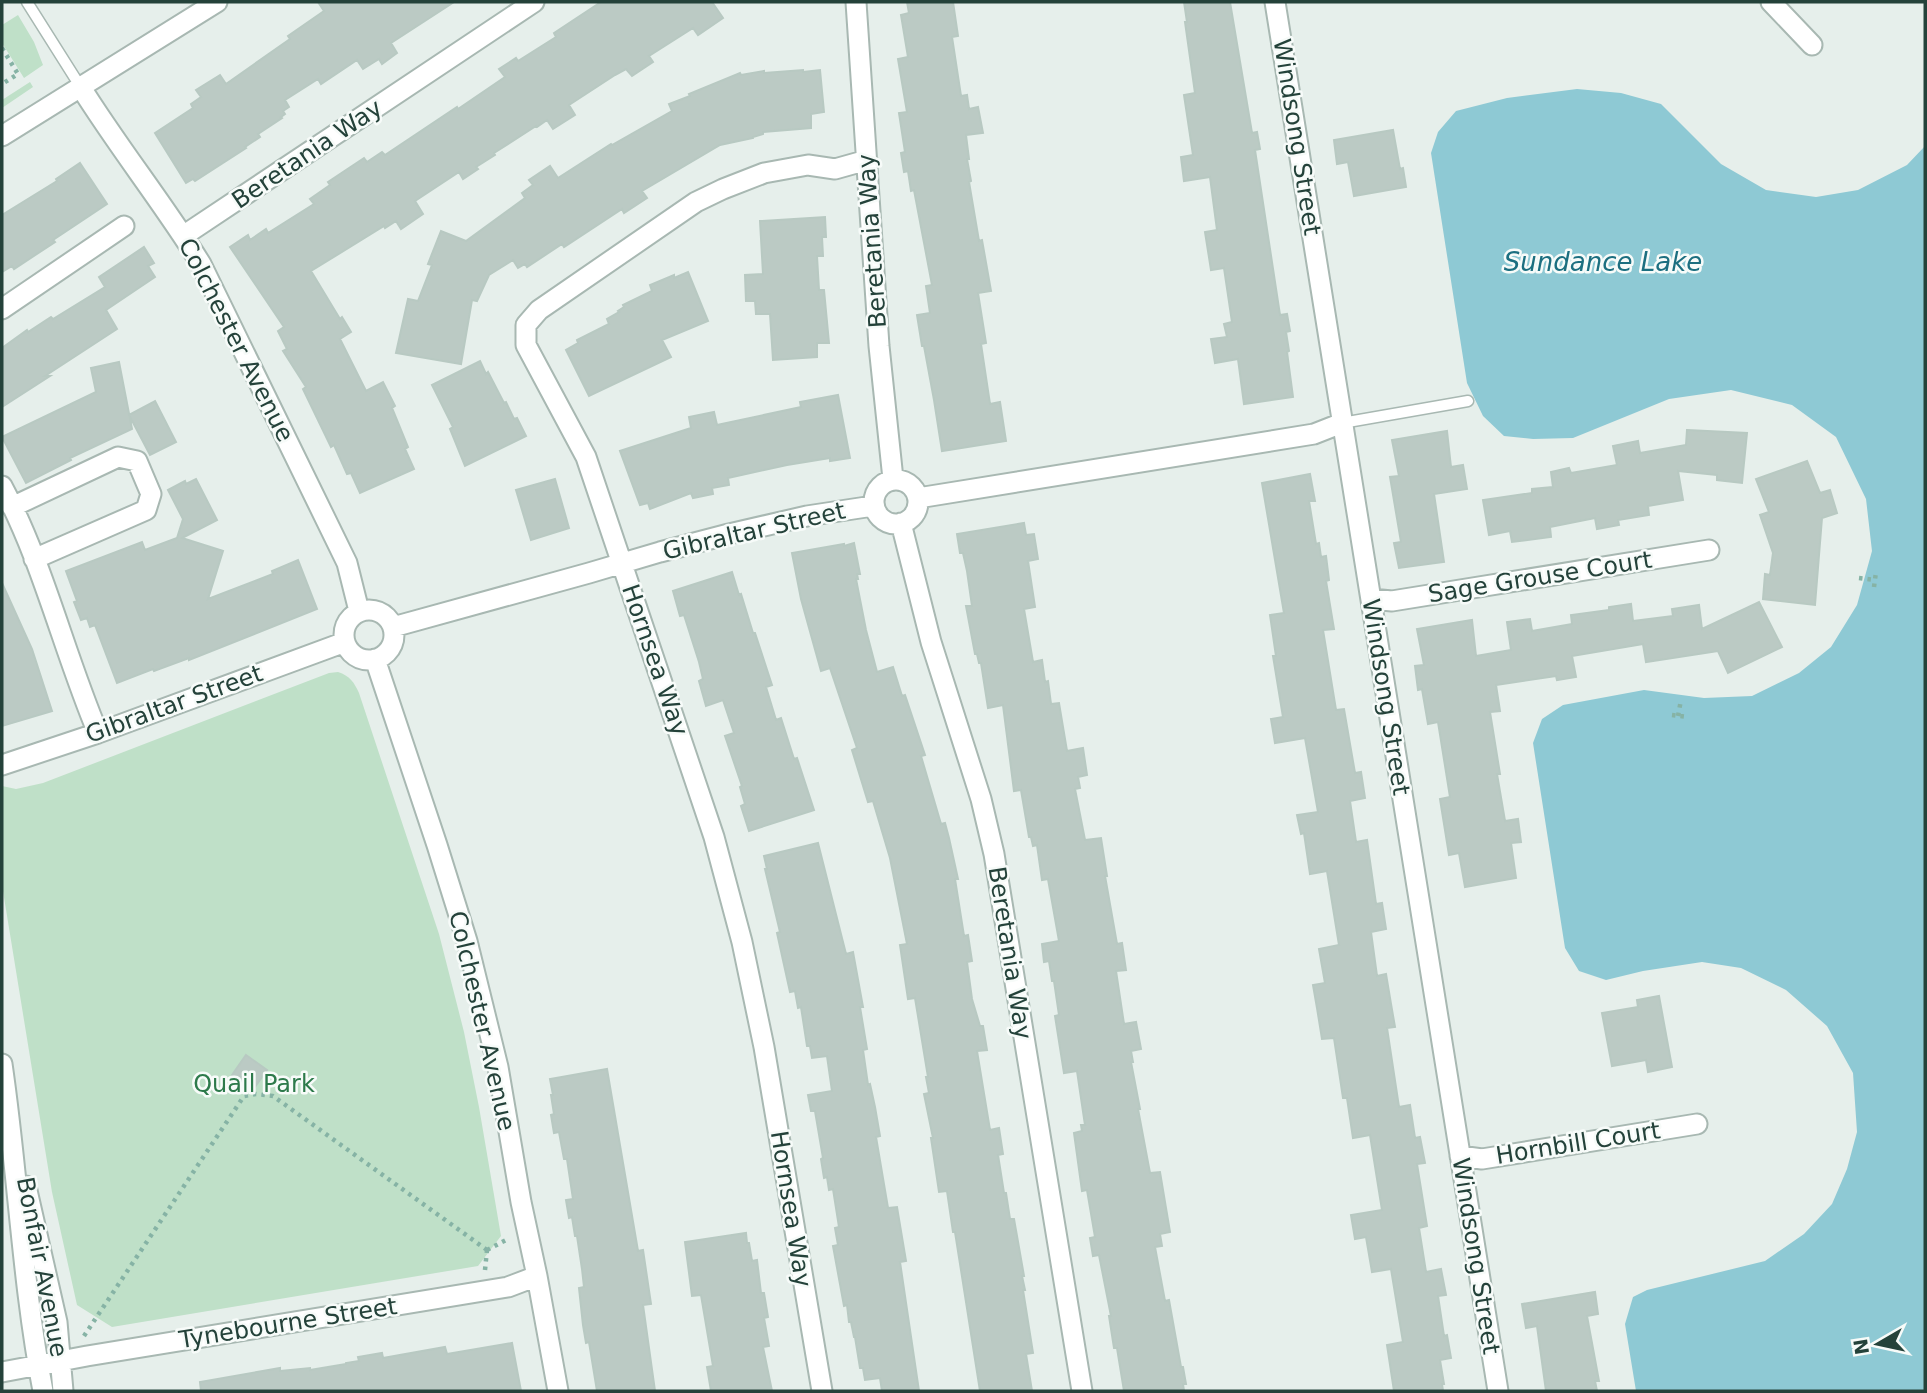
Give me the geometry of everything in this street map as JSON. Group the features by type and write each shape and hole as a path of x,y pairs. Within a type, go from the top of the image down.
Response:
{"street":[{"path":"2,136 216,2"},
{"name":"Beretania Way","path":"183,236 534,2"},
{"name":"Beretania Way","path":"856,2 879,346 893,480"},
{"name":"Windsong Street","path":"1275,2 1498,1391"},
{"path":"1771,2 1812,45"},
{"name":"Colchester Avenue","path":"80,86 201,264 347,564 359,611"},
{"name":"Hornsea Way","path":"822,1391 764,1047 742,942 714,837 586,457 526,345 526,325 538,310 696,202 764,173 808,165 835,169 867,160"},
{"path":"2,309 124,226"},
{"path":"918,498 1314,434 1342,423"},
{"path":"12,507 118,457 137,461 151,494 146,510 34,559"},
{"path":"893,480 908,482 914,487 918,498 918,509 914,516 901,523 887,522 873,506 881,486 893,480"},
{"path":"2,486 34,559 98,733"},
{"name":"Gibraltar Street","path":"393,627 672,549 807,516 873,506"},
{"name":"Beretania Way","path":"901,523 931,642 981,799 994,854 1082,1391"},
{"name":"Sage Grouse Court","path":"1371,599 1392,601 1709,550"},
{"path":"368,609 383,614 393,627 393,643 383,656 375,659 358,658 345,642 344,630 347,622 359,611 368,609"},
{"name":"Gibraltar Street","path":"2,765 98,733 345,642"},
{"name":"Colchester Avenue","path":"375,659 467,941 498,1068 558,1391"},
{"name":"Bonfair Avenue","path":"2,1064 20,1227 43,1391"},
{"name":"Bonfair Avenue","path":"8,1103 57,1322 63,1391"},
{"name":"Hornbill Court","path":"1460,1156 1482,1159 1697,1124"},
{"name":"Tynebourne Street","path":"2,1372 508,1287 537,1276"}],"lane":[{"path":"27,2 80,86"},
{"path":"1342,423 1468,401"}],"path":[{"path":"2,48 18,74 2,84"},
{"path":"1874,587 1876,572"},
{"path":"1859,578 1875,580"},
{"path":"1678,716 1681,700"},
{"path":"1672,715 1688,717"},
{"path":"84,1336 244,1096 272,1096 487,1250"},
{"path":"487,1250 510,1238"},
{"path":"485,1270 487,1250"}],"green space":[{"path":"18,15 34,42 43,65 24,78 2,43 2,25"},
{"path":"30,82 33,87 2,108 2,100"},
{"name":"Quail Park","path":"338,672 351,680 359,693 439,934 464,1032 501,1236 478,1266 112,1327 77,1305 52,1192 2,885 2,786 16,789 43,783 329,673"}],"water":[{"name":"Sundance Lake","path":"1577,89 1621,93 1661,104 1721,164 1766,190 1816,197 1858,190 1907,165 1925,146 1925,1391 1636,1391 1625,1324 1633,1297 1647,1290 1765,1261 1804,1234 1832,1204 1847,1169 1857,1132 1853,1073 1827,1026 1786,990 1741,968 1702,962 1606,980 1579,971 1565,948 1533,743 1542,719 1563,705 1644,690 1704,698 1752,696 1799,673 1831,647 1857,605 1872,551 1866,499 1836,437 1792,405 1731,390 1669,399 1573,438 1533,439 1504,436 1483,416 1467,383 1431,153 1438,132 1456,111 1507,98"}],"building":[{"path":"318,2 454,2 391,43 397,53 382,64 379,59 363,69 357,60 321,84 318,79 285,100 289,107 283,111 285,114 258,134 260,137 195,181 193,179 186,183 155,133 193,108 191,104 201,97 196,90 220,75 226,84 290,39 288,36 324,11"},
{"path":"601,2 712,2 723,18 698,35 693,28 649,56 653,62 632,76 626,69 569,105 575,115 553,129 547,120 494,153 495,155 463,179 459,172 415,201 423,214 401,229 396,221 385,228 384,226 311,271 351,332 340,339 366,391 383,382 395,406 392,408 414,469 360,493 351,473 347,474 334,445 331,447 303,389 306,387 283,351 287,349 278,331 284,327 230,247 248,235 250,240 266,229 268,233 314,204 310,199 330,185 328,182 364,158 367,162 382,152 385,155 457,107 458,109 505,77 499,69 516,58 518,61 556,37 554,33"},
{"path":"907,2 953,2 958,36 952,37 961,96 967,95 969,109 978,107 983,133 966,135 967,159 979,241 982,240 991,291 978,293 986,343 981,344 990,404 1000,402 1006,441 942,451 917,315 930,313 926,286 932,285 914,190 911,191 908,171 904,172 901,153 905,152 899,113 907,112 898,59 908,57 901,15 909,13"},
{"path":"1184,2 1230,2 1252,133 1257,132 1260,149 1255,150 1280,315 1287,314 1290,331 1286,332 1293,397 1244,404 1238,359 1215,363 1211,339 1227,337 1224,324 1232,322 1224,268 1211,270 1205,232 1217,230 1210,177 1184,181 1181,157 1193,155 1184,95 1195,93"},
{"path":"820,70 824,112 811,114 811,128 763,132 753,138 720,145 642,191 647,198 624,213 622,209 564,247 562,244 527,267 525,264 518,268 513,260 489,275 477,301 472,300 461,364 396,353 408,299 418,301 441,231 466,241 525,198 522,193 533,185 529,180 550,166 558,178 611,144 672,111 669,104 690,96 689,94 740,73"},
{"path":"1393,130 1406,187 1354,196 1348,162 1337,164 1334,140"},
{"path":"80,163 107,204 14,269 12,266 2,272 2,215 57,181 56,179"},
{"path":"825,217 823,256 817,256 819,290 824,290 829,343 817,343 817,357 773,360 770,314 756,314 755,301 746,301 745,275 763,274 760,221"},
{"path":"144,247 154,263 148,266 155,277 106,310 117,329 2,407 2,348 27,330 28,332 51,317 53,319 105,287 99,277"},
{"path":"688,272 708,321 662,340 671,357 589,396 566,350 578,343 577,340 609,324 607,319 619,312 623,305 652,291 650,285"},
{"path":"480,361 526,436 465,466 450,429 453,427 432,385"},
{"path":"119,362 132,429 70,458 71,460 26,483 2,437 96,392 91,368"},
{"path":"838,395 850,458 830,461 830,458 787,465 728,478 729,485 712,488 713,494 693,498 691,493 650,509 648,503 640,505 620,451 691,428 689,417 714,412 717,425 801,407 800,402"},
{"path":"155,401 176,442 150,455 129,415"},
{"path":"1687,430 1747,433 1742,483 1717,480 1717,475 1678,471 1683,500 1648,506 1649,515 1618,520 1619,525 1597,529 1595,518 1550,527 1551,537 1512,542 1510,531 1489,535 1483,500 1553,487 1551,472 1569,468 1571,473 1617,465 1613,446 1638,441 1640,453 1686,445"},
{"path":"1447,431 1451,467 1463,465 1467,489 1434,494 1444,562 1399,568 1394,543 1401,542 1390,477 1399,476 1392,440"},
{"path":"1807,461 1820,493 1830,490 1837,513 1822,518 1815,605 1763,599 1765,574 1770,575 1773,553 1760,515 1769,512 1756,479"},
{"path":"1310,474 1315,501 1309,501 1316,544 1319,543 1321,557 1326,556 1329,580 1326,581 1334,629 1323,630 1336,710 1344,709 1355,773 1361,772 1365,798 1350,801 1356,842 1367,840 1376,904 1382,903 1386,929 1371,932 1377,976 1386,974 1395,1027 1387,1028 1399,1107 1410,1105 1415,1138 1420,1137 1425,1163 1417,1164 1427,1226 1419,1228 1426,1272 1441,1269 1446,1295 1438,1296 1444,1336 1447,1335 1451,1358 1440,1360 1443,1391 1394,1391 1387,1345 1403,1342 1391,1269 1372,1272 1366,1237 1355,1239 1351,1215 1382,1210 1370,1135 1353,1138 1347,1098 1343,1098 1334,1038 1322,1039 1313,985 1325,983 1319,949 1339,945 1327,871 1310,874 1304,833 1301,834 1297,815 1318,812 1305,738 1275,743 1271,719 1283,717 1273,656 1276,656 1270,615 1284,613 1262,483"},
{"path":"196,479 217,520 182,538 223,551 208,599 273,574 272,571 298,560 317,609 189,660 154,671 153,669 117,683 95,625 90,627 87,618 81,620 66,571 142,542 145,550 177,538 183,519 168,490 185,481 186,484"},
{"path":"555,479 569,528 531,540 516,490"},
{"path":"1024,523 1026,535 1034,534 1038,559 1028,561 1035,607 1024,609 1033,662 1042,660 1051,704 1059,703 1067,751 1083,748 1087,775 1078,777 1080,788 1075,789 1085,840 1101,838 1117,944 1122,943 1126,970 1116,971 1124,1024 1136,1022 1141,1049 1131,1051 1131,1062 1150,1173 1160,1172 1170,1232 1160,1234 1162,1246 1155,1247 1165,1301 1169,1300 1183,1367 1186,1384 1183,1384 1184,1391 1124,1391 1099,1255 1093,1256 1090,1238 1095,1237 1087,1190 1082,1191 1074,1133 1082,1131 1081,1125 1085,1125 1077,1071 1064,1073 1055,1016 1059,1015 1054,981 1049,961 1044,962 1042,944 1059,941 1048,879 1042,880 1037,845 1033,846 1029,837 1021,790 1014,791 1003,705 988,708 981,663 975,654 966,606 972,606 967,571 957,534"},
{"path":"854,543 860,574 857,574 856,579 877,672 893,667 902,696 905,695 925,755 921,756 941,824 945,823 958,879 955,879 964,936 968,935 972,961 967,962 972,999 980,1026 983,1026 987,1050 977,1051 990,1130 999,1128 1003,1154 998,1155 1004,1193 1010,1219 1014,1219 1024,1276 1023,1290 1033,1353 1026,1354 1032,1391 980,1391 947,1191 939,1192 933,1138 924,1094 929,1093 928,1077 915,998 908,999 900,945 907,944 890,858 873,801 868,802 852,750 857,748 830,668 821,671 801,599 792,553"},
{"path":"732,572 772,685 766,687 776,720 781,718 814,810 749,831 741,806 745,804 740,787 742,786 725,736 734,733 723,700 706,706 699,681 703,679 699,662 673,591"},
{"path":"2,583 32,649 52,711 2,726"},
{"path":"1759,602 1782,647 1728,673 1718,651 1646,662 1643,644 1572,656 1576,677 1557,680 1556,676 1496,685 1500,711 1490,712 1505,821 1518,819 1521,842 1511,843 1516,878 1465,887 1459,853 1449,855 1440,799 1450,797 1438,722 1428,724 1422,689 1418,690 1415,666 1424,665 1417,629 1472,620 1476,656 1511,650 1507,622 1530,619 1532,631 1572,624 1571,615 1609,610 1609,607 1631,604 1633,621 1673,616 1672,609 1699,605 1702,629"},
{"path":"818,843 846,954 853,952 863,1007 860,1007 867,1049 863,1050 880,1136 876,1137 888,1208 897,1207 906,1261 900,1262 919,1391 882,1391 880,1378 865,1380 847,1305 844,1306 833,1246 838,1245 835,1228 839,1227 833,1189 829,1190 827,1177 824,1178 815,1111 811,1111 808,1095 832,1091 827,1056 812,1058 810,1046 807,1046 801,1007 798,1008 795,991 790,992 764,856"},
{"path":"1659,996 1672,1067 1648,1072 1646,1060 1612,1066 1602,1013 1638,1007 1637,1000"},
{"path":"246,1055 267,1070 252,1091 232,1075"},
{"path":"607,1069 638,1251 643,1250 651,1304 643,1305 655,1391 597,1391 589,1342 586,1343 583,1325 579,1288 584,1287 577,1236 572,1217 569,1218 566,1200 573,1199 567,1159 564,1159 559,1132 554,1133 551,1115 554,1114 550,1079"},
{"path":"746,1233 752,1261 757,1260 761,1293 764,1293 768,1317 764,1318 769,1346 763,1347 772,1391 711,1391 707,1367 713,1366 701,1295 692,1296 685,1242"},
{"path":"1595,1292 1598,1314 1587,1316 1599,1381 1595,1381 1597,1391 1546,1391 1537,1326 1526,1328 1522,1304"},
{"path":"512,1343 521,1391 201,1391 200,1382 280,1368 280,1371 310,1370 359,1361 358,1357 382,1353 383,1358 445,1347 447,1354"}]}
